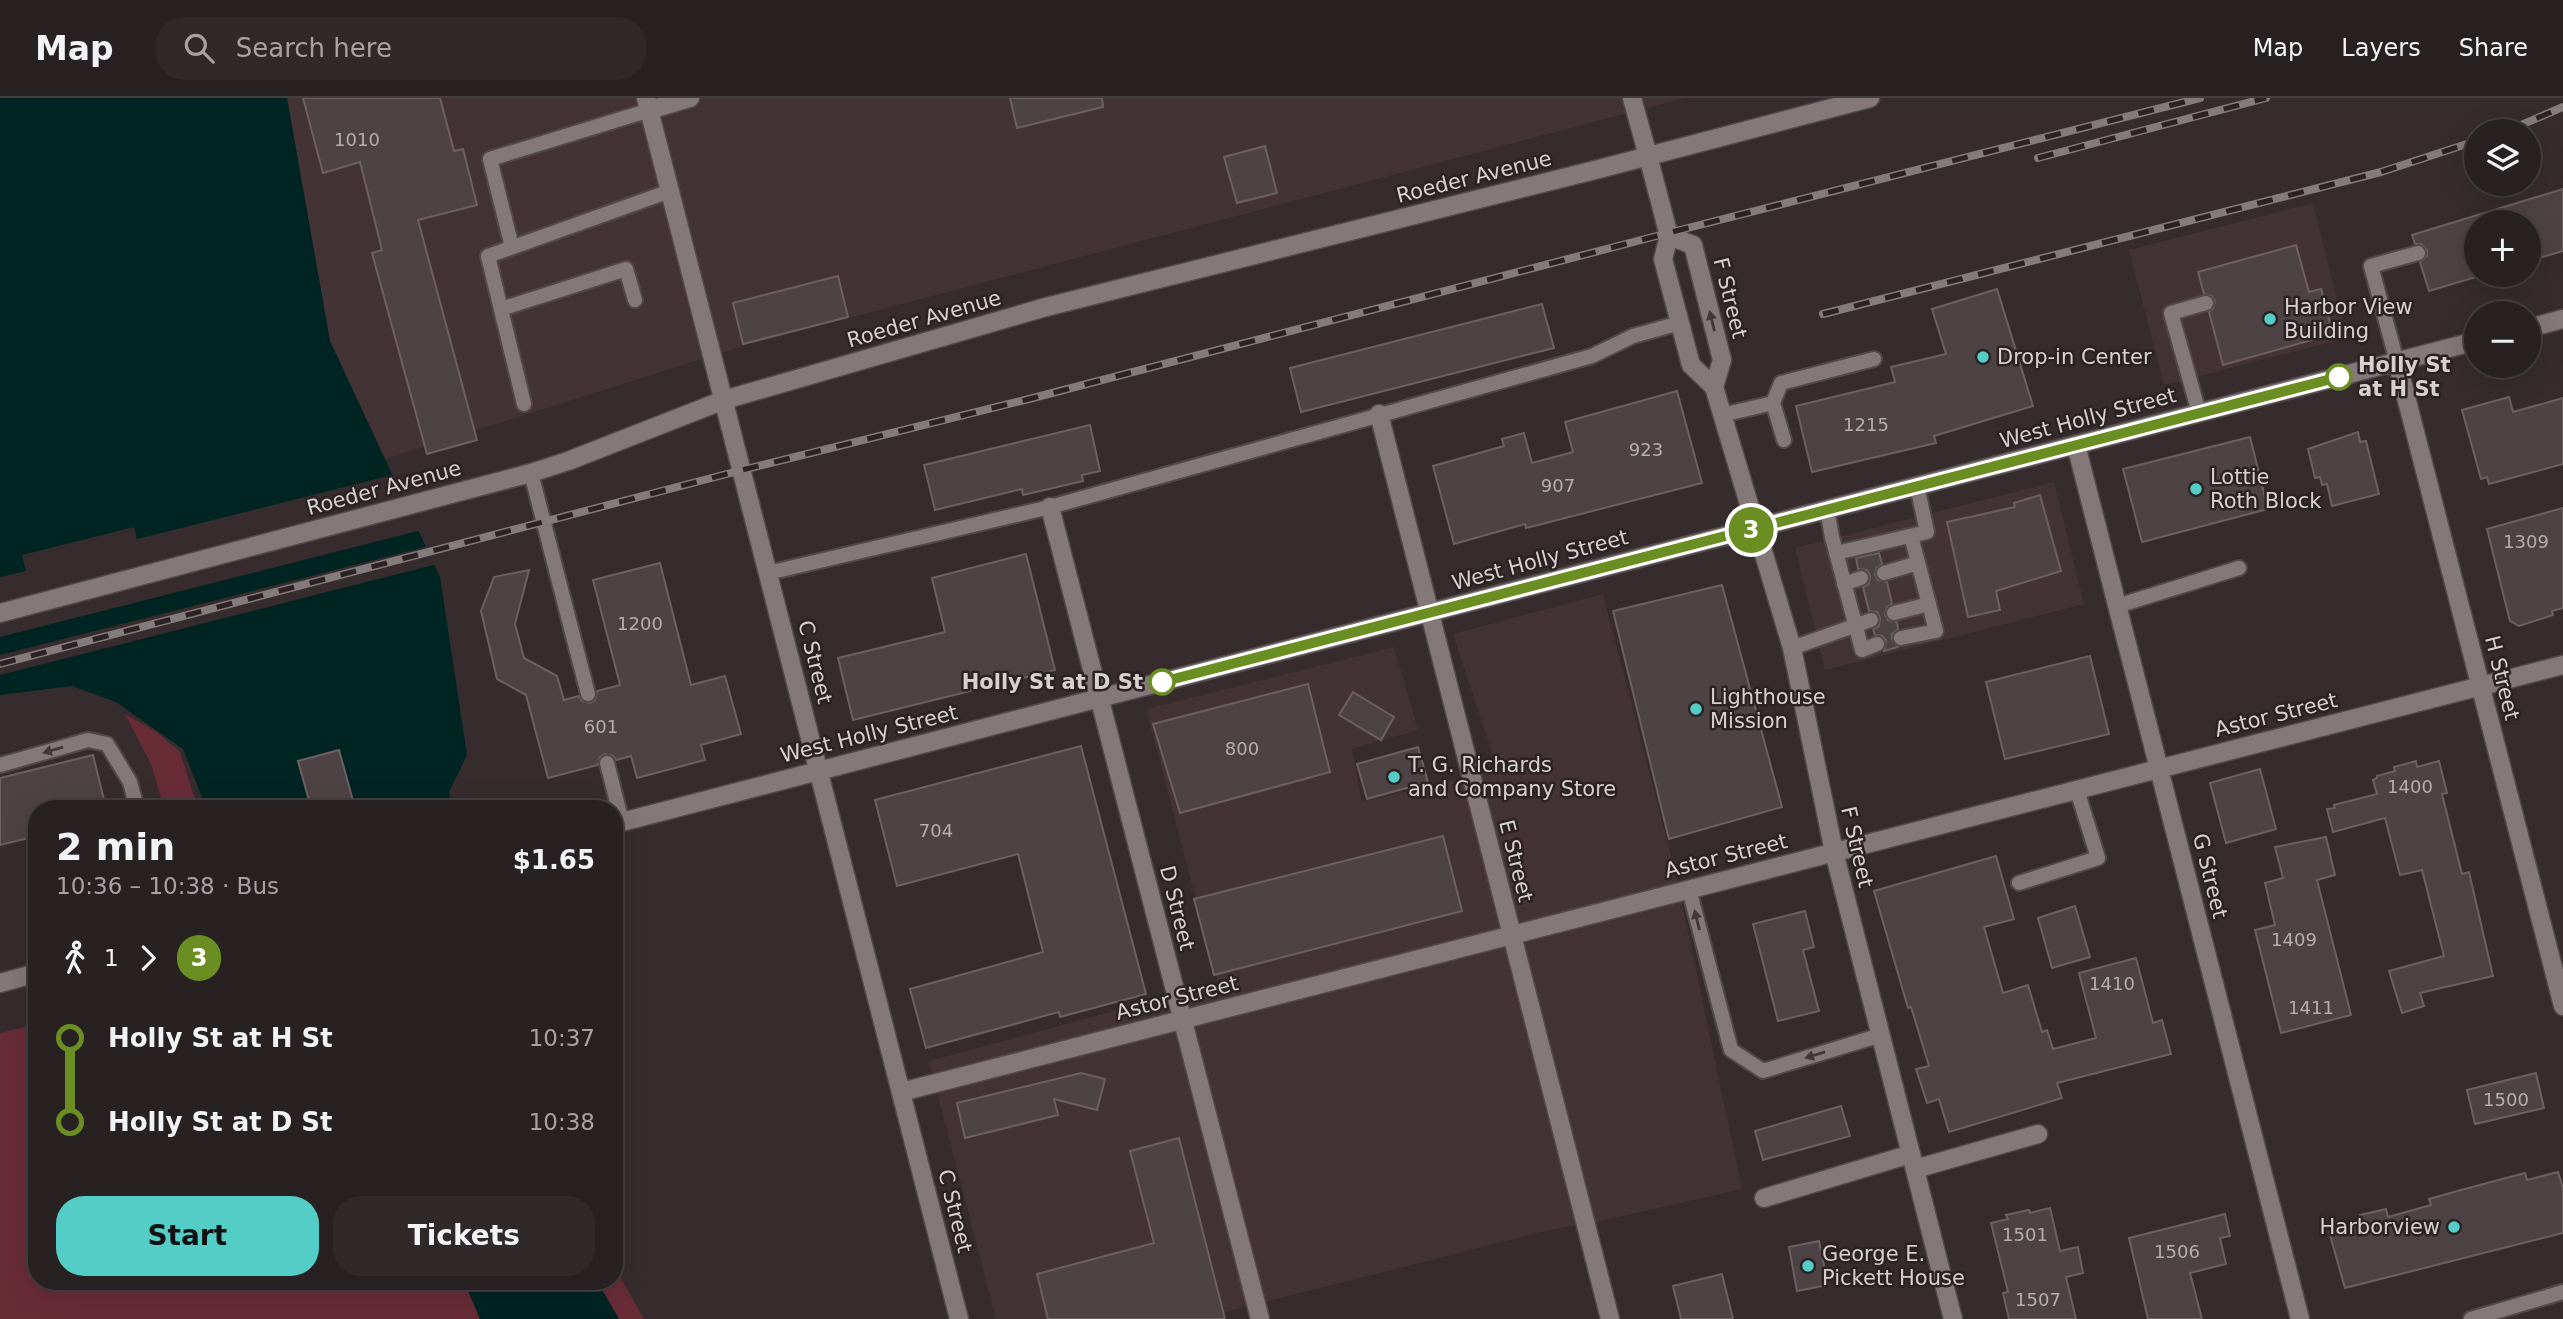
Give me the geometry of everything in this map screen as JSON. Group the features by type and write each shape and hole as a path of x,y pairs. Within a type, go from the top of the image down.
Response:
{"street":[{"path":"648,104 690,98"},
{"name":"F Street","path":"1632,98 1669,236 1663,259 1691,365 1714,387 1792,648 1834,852 1954,1319"},
{"name":"Roeder Avenue","path":"0,612 531,473 724,400 1046,307 1870,98"},
{"name":"C Street","path":"648,104 959,1319"},
{"name":"F Street","path":"1669,236 1693,245 1722,360 1714,387"},
{"path":"2541,325 2563,319"},
{"name":"West Holly Street","path":"623,822 2464,344"},
{"name":"H Street","path":"2397,362 2563,1006"},
{"name":"E Street","path":"1379,414 1610,1319"},
{"name":"G Street","path":"2076,445 2300,1319"},
{"name":"D Street","path":"1050,508 1260,1319"},
{"name":"Astor Street","path":"901,1092 2563,664"},
{"path":"0,983 28,976"},
{"path":"1764,1198 2038,1134"}],"lane":[{"path":"512,247 489,159 648,104"},
{"path":"524,404 488,256 670,191"},
{"path":"2397,362 2371,266 2418,253"},
{"path":"501,309 626,269 635,300"},
{"path":"2199,413 2171,313 2206,303"},
{"path":"768,573 1050,508 1592,356 1633,336 1680,323"},
{"path":"1784,440 1773,403 1782,383 1874,359"},
{"path":"1722,415 1773,403"},
{"path":"531,473 589,694"},
{"path":"1836,553 1927,532 1917,486"},
{"path":"1827,509 1862,650 1877,644"},
{"path":"1900,638 1936,631 1911,536"},
{"path":"1884,573 1918,563"},
{"path":"2117,606 2239,568"},
{"path":"1844,584 1861,578"},
{"path":"1894,613 1929,604"},
{"path":"1792,648 1871,620"},
{"path":"0,765 88,740 107,744 130,782 135,800"},
{"path":"607,763 614,800"},
{"path":"2019,883 2098,858 2077,790"},
{"path":"1689,889 1731,1050 1763,1072 1881,1035"},
{"path":"2471,1319 2563,1293"}],"shaded area":[{"path":"287,98 1685,98 746,345 385,459 330,341"},
{"path":"2313,203 2347,338 2164,385 2129,250"},
{"path":"2054,482 2084,604 1825,670 1795,548"},
{"path":"1603,594 1676,875 1742,1189 1550,1230 1197,1319 996,1319 929,1061 1218,983 1146,709 1394,647 1418,730 1352,749 1362,802 1443,783 1497,768 1453,634"},
{"path":"125,714 155,731 180,752 196,800 162,800 151,764"},
{"path":"28,1026 28,1290 468,1290 480,1319 0,1319 0,1033"},
{"path":"623,1282 644,1319 619,1319 602,1290 623,1290"}],"water":[{"path":"0,98 287,98 330,341 440,577 467,755 449,792 450,800 203,800 183,749 116,702 72,686 0,695"},
{"path":"468,1290 602,1290 619,1319 480,1319"}],"pier":[{"path":"396,474 422,530 0,637 0,577 26,571 22,555 134,527 137,539"},
{"path":"429,546 437,564 0,675 0,655"}],"building":[{"path":"303,98 440,98 454,151 463,149 477,205 418,220 477,440 427,454 372,253 382,250 360,162 323,173"},
{"path":"1010,98 1102,98 1103,107 1017,128"},
{"path":"1265,146 1277,193 1237,203 1224,157"},
{"path":"2563,189 2563,251 2541,257 2541,210 2494,210"},
{"path":"2464,219 2464,281 2429,291 2420,262 2427,256 2427,250 2421,244 2415,244 2412,235"},
{"name":"Harbor View Building","path":"2296,245 2309,292 2321,289 2333,334 2223,365 2209,312 2215,301 2212,296 2204,294 2198,272"},
{"path":"838,276 848,317 743,344 733,303"},
{"path":"1997,289 2033,406 1934,436 1936,443 1812,472 1796,406 1895,382 1891,367 1946,354 1932,309"},
{"path":"1542,304 1554,348 1301,412 1290,368"},
{"path":"1677,391 1702,483 1526,528 1525,524 1454,544 1433,466 1504,446 1502,439 1524,433 1532,463 1573,452 1565,422"},
{"path":"2509,397 2513,412 2563,398 2563,464 2489,484 2487,477 2481,479 2462,410"},
{"path":"1090,425 1100,471 1082,475 1083,481 1023,495 1022,489 935,510 924,465"},
{"path":"2358,432 2360,442 2366,441 2379,494 2332,506 2327,484 2322,485 2320,477 2315,478 2308,449"},
{"name":"Lottie Roth Block","path":"2250,437 2268,509 2142,542 2123,469"},
{"path":"2040,495 2061,571 1996,591 2000,610 1968,617 1947,522 2015,507 2014,503"},
{"path":"2563,508 2563,608 2552,611 2553,615 2519,626 2510,621 2487,529"},
{"path":"1879,553 1882,564 1877,567 1875,575 1878,580 1887,582 1892,604 1887,607 1885,615 1888,620 1897,622 1898,629 1892,634 1892,639 1898,647 1884,651 1886,640 1875,635 1873,629 1879,626 1880,617 1877,612 1869,611 1863,587 1869,584 1870,575 1867,570 1858,569 1856,558"},
{"path":"1026,554 1055,670 853,720 838,658 945,632 932,578"},
{"path":"660,563 691,685 725,676 741,734 701,745 705,760 637,778 631,756 616,760 605,754 600,757 598,765 548,778 526,695 497,679 481,611 494,577 529,570 515,624 524,658 557,676 564,700 579,696 582,701 590,703 595,700 597,691 620,685 593,580"},
{"name":"Lighthouse Mission","path":"1722,585 1782,807 1669,839 1613,611"},
{"path":"2090,656 2109,734 2005,759 1986,682"},
{"path":"1308,684 1330,772 1180,813 1153,724"},
{"path":"1353,692 1394,717 1381,740 1339,715"},
{"path":"1081,746 1146,994 1060,1017 1059,1012 926,1048 910,989 1043,952 1018,854 897,886 875,800"},
{"name":"T. G. Richards and Company Store","path":"1418,747 1428,782 1367,799 1357,764"},
{"path":"339,750 353,800 309,800 298,761"},
{"path":"93,755 104,800 28,800 28,838 0,845 0,778"},
{"path":"2416,761 2417,767 2439,761 2447,793 2442,794 2462,874 2469,872 2493,976 2420,993 2424,1006 2402,1013 2389,971 2444,956 2422,870 2400,875 2385,818 2333,832 2327,809 2377,794 2373,780 2377,776 2395,771 2394,767"},
{"path":"2260,769 2276,829 2226,843 2210,783"},
{"path":"1443,836 1462,911 1214,975 1194,899"},
{"path":"2326,837 2335,875 2317,880 2351,1015 2281,1033 2255,930 2275,925 2265,883 2283,878 2275,847"},
{"path":"1996,856 2014,919 1984,927 2003,993 2028,985 2042,1032 2047,1030 2053,1049 2096,1038 2079,973 2136,958 2153,1023 2162,1020 2171,1054 2057,1083 2062,1098 1949,1132 1939,1099 1927,1103 1916,1069 1929,1066 1911,1007 1908,1008 1874,891"},
{"path":"2075,906 2090,957 2052,968 2038,918"},
{"path":"1805,911 1814,947 1803,950 1819,1011 1778,1021 1753,924"},
{"path":"1081,1073 1105,1079 1097,1110 1054,1099 1058,1115 965,1138 957,1103"},
{"path":"2536,1073 2544,1108 2475,1124 2467,1090"},
{"path":"1841,1106 1850,1136 1763,1160 1755,1131"},
{"path":"1179,1138 1225,1319 1048,1319 1037,1274 1154,1243 1130,1151"},
{"name":"Harborview","path":"2558,1172 2563,1188 2563,1233 2345,1288 2329,1232 2361,1223 2360,1215 2386,1209 2388,1217 2431,1205 2429,1199 2525,1173 2527,1180"},
{"path":"2050,1208 2060,1251 2078,1247 2083,1273 2066,1277 2076,1319 2009,1319 2003,1293 2008,1292 1991,1223 2008,1219 2006,1215"},
{"path":"2225,1214 2230,1236 2220,1238 2226,1264 2190,1273 2202,1319 2148,1319 2129,1238"},
{"name":"George E. Pickett House","path":"1819,1241 1828,1285 1797,1291 1789,1247"},
{"path":"1722,1274 1733,1319 1681,1319 1673,1286"}],"railway":[{"path":"0,664 742,470 1029,399 2200,98"},
{"path":"2038,158 2266,98"},
{"path":"2535,119 2563,107"},
{"path":"1823,314 2381,172 2464,145"}],"bus line":[{"name":"3","path":"1162,682 2339,377"}],"place":[{"name":"Harbor View Building","path":"2270,319"},
{"name":"Drop-in Center","path":"1983,357"},
{"name":"Holly St at H St","path":"2339,377"},
{"name":"Lottie Roth Block","path":"2196,489"},
{"name":"Holly St at D St","path":"1162,682"},
{"name":"Lighthouse Mission","path":"1696,709"},
{"name":"T. G. Richards and Company Store","path":"1394,777"},
{"name":"Harborview","path":"2454,1227"},
{"name":"George E. Pickett House","path":"1808,1266"}]}
